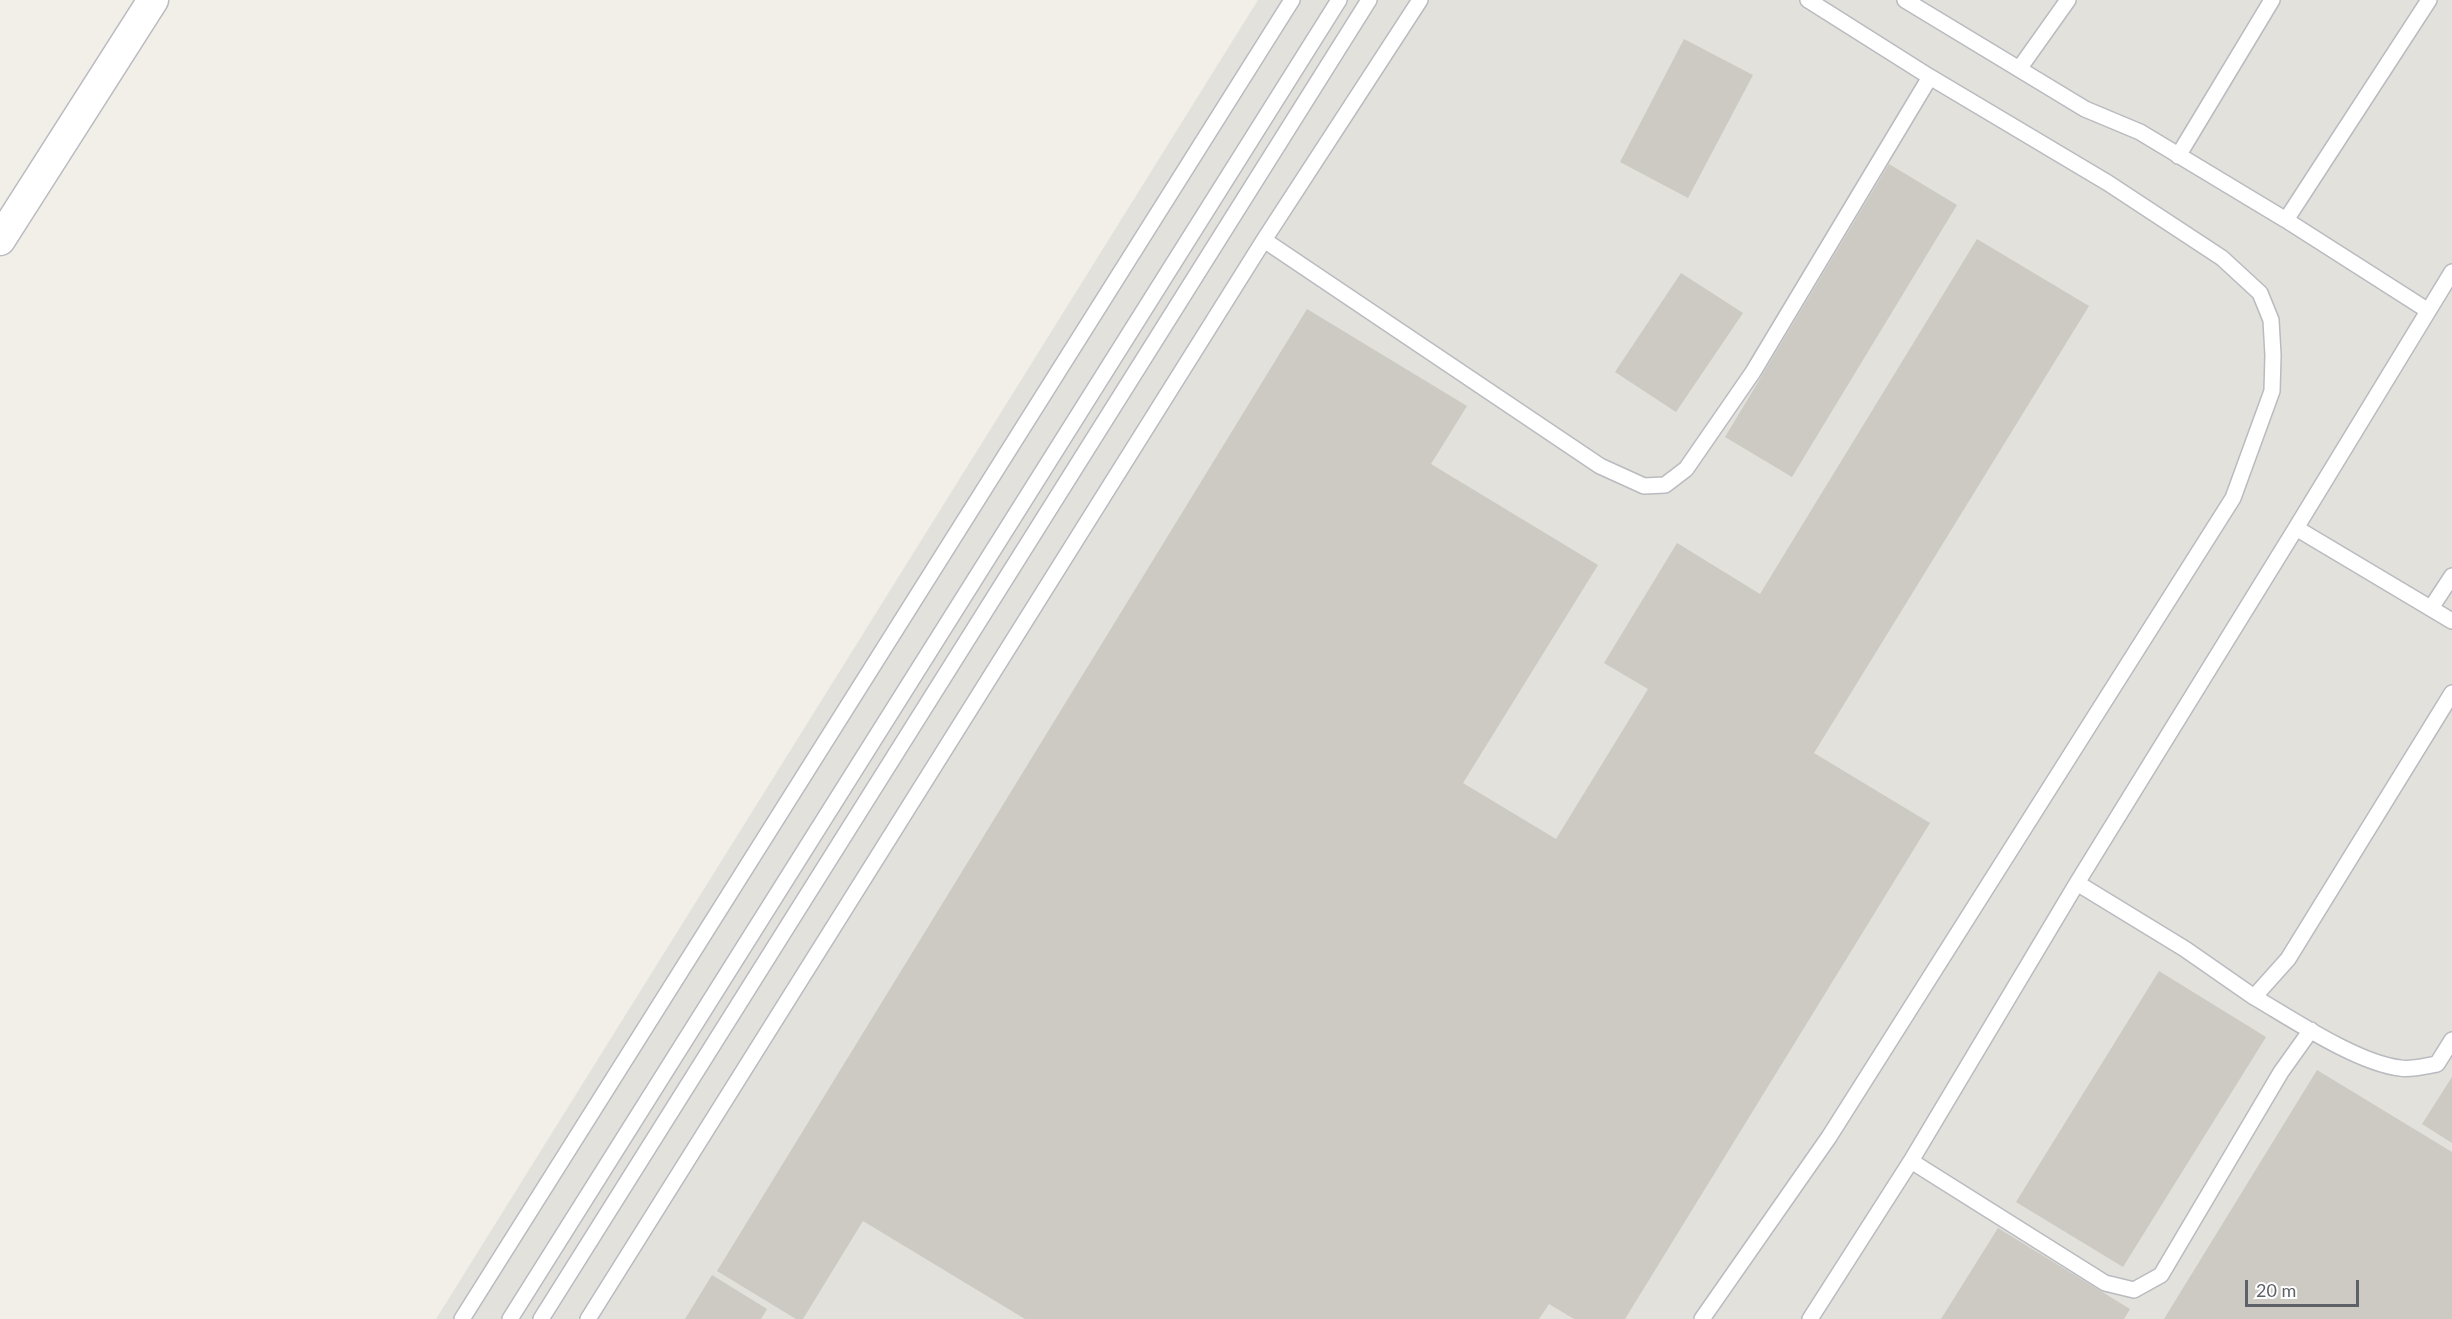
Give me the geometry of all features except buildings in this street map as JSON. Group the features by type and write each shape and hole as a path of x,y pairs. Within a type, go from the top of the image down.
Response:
{"street":[{"path":"0,240 153,0"}],"lane":[{"path":"462,1319 1292,0"},
{"path":"510,1319 1339,0"},
{"path":"541,1319 1370,0"},
{"path":"588,1319 1264,240 1420,0"},
{"path":"1702,1319 1829,1137 2233,498 2272,391 2271,320 2260,293 2222,258 2108,183 1930,77 1809,0"},
{"path":"2019,69 2068,0"},
{"path":"2178,156 2272,0"},
{"path":"2286,220 2429,0"},
{"path":"1907,1 2085,109 2140,132 2286,220 2427,310"},
{"path":"1264,240 1600,466 1644,486 1665,485 1686,469 1753,372 1930,77"},
{"path":"1810,1319 1911,1161 2077,883 2452,272"},
{"path":"2296,528 2452,621"},
{"path":"2431,608 2452,576"},
{"path":"2254,997 2288,959 2452,693"},
{"path":"2077,883 2185,949 2254,997 2329,1041 2375,1061 2401,1069 2437,1064 2452,1040"},
{"path":"1911,1161 2105,1284 2134,1290 2161,1275 2281,1072 2311,1030"}],"shaded area":[{"path":"1258,0 2452,0 2452,1319 436,1319"}]}
